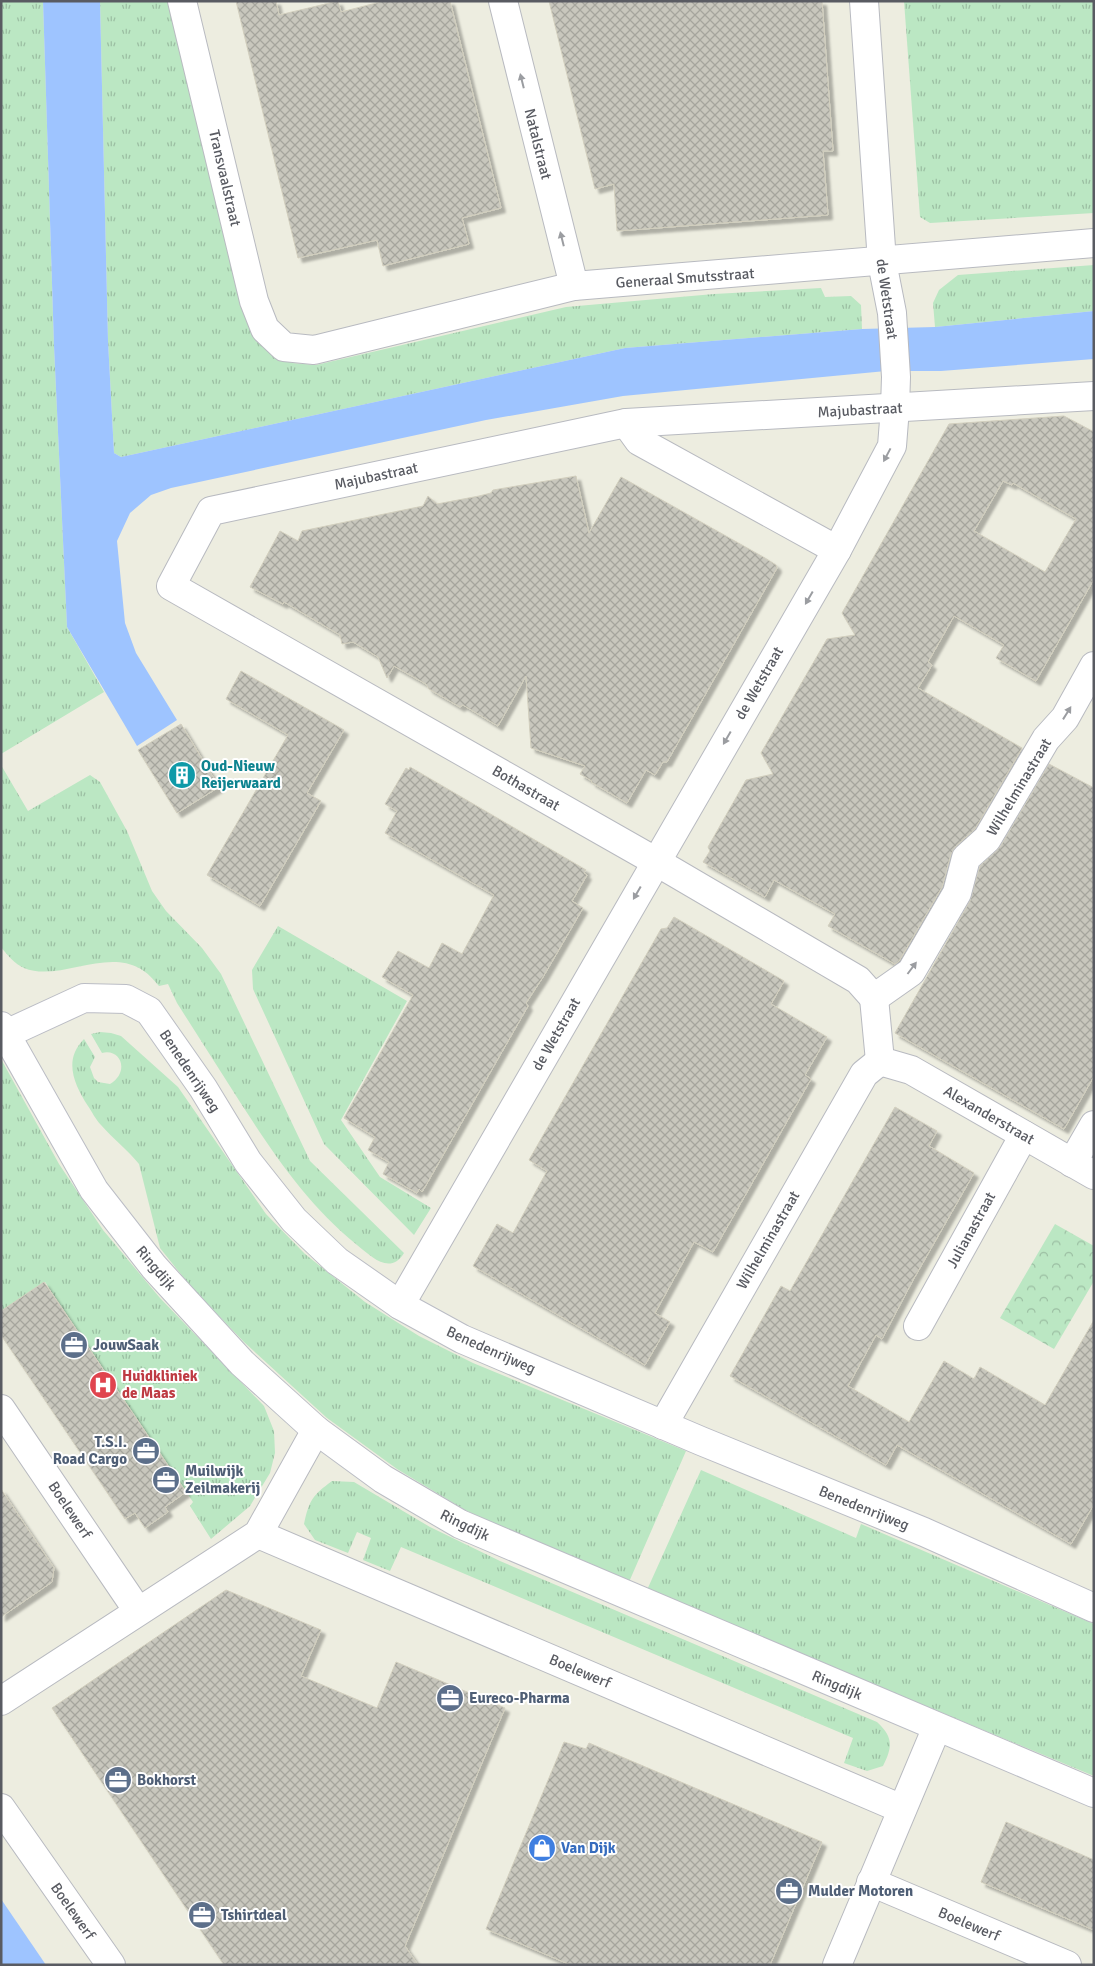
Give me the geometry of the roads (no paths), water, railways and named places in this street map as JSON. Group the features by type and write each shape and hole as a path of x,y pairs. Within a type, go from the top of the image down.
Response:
{"street":[{"name":"Transvaalstraat","path":"182,1 254,301 265,330 284,347"},
{"name":"Natalstraat","path":"503,1 574,286"},
{"name":"de Wetstraat","path":"400,1305 655,861 837,550 892,446 896,377 892,313 882,262 864,1"},
{"name":"Generaal Smutsstraat","path":"284,347 314,350 574,286 1094,244"},
{"name":"Majubastraat","path":"171,586 211,511 626,423 1094,396"},
{"path":"626,423 639,441 837,550"},
{"name":"Bothastraat","path":"171,586 655,861 858,980 874,998"},
{"name":"Wilhelminastraat","path":"874,998 911,972 957,893 966,858 987,839 1046,739 1065,718 1094,666"},
{"name":"Benedenrijweg","path":"4,1030 84,998 126,1000 149,1011 203,1088 248,1162 294,1220 337,1261 400,1305 462,1339 663,1425 1091,1602"},
{"path":"874,998 880,1061"},
{"name":"Ringdijk","path":"4,1030 94,1190 154,1267 242,1363 316,1430 383,1479 460,1524 1094,1793"},
{"name":"Wilhelminastraat","path":"663,1425 864,1074 880,1061"},
{"name":"Alexanderstraat","path":"880,1061 910,1070 1083,1169"},
{"path":"1083,1169 1094,1125"},
{"name":"Julianastraat","path":"918,1326 1024,1135"},
{"name":"Boelewerf","path":"1,1409 138,1610"},
{"path":"1,1701 138,1610 258,1534 316,1430"},
{"name":"Boelewerf","path":"258,1534 902,1809"},
{"path":"837,1965 937,1727"},
{"name":"Boelewerf","path":"1,1808 110,1965"},
{"name":"Boelewerf","path":"871,1882 1067,1965"}],"water":[{"path":"43,1 100,1 108,341 114,453 121,457 625,348 862,329 935,327 1094,311 1094,359 941,371 886,371 623,396 486,420 171,488 151,495 130,513 117,541 125,623 136,653 177,720 137,746 67,627 54,346"},
{"path":"1,1899 46,1965 1,1965"}],"place":[{"name":"Oud-Nieuw Reijerwaard","path":"182,775"},
{"name":"JouwSaak","path":"74,1345"},
{"name":"Huidkliniek de Maas","path":"103,1385"},
{"name":"T.S.I. Road Cargo","path":"146,1451"},
{"name":"Muilwijk Zeilmakerij","path":"166,1480"},
{"name":"Eureco-Pharma","path":"450,1698"},
{"name":"Bokhorst","path":"118,1780"},
{"name":"Van Dijk","path":"542,1848"},
{"name":"Mulder Motoren","path":"789,1891"},
{"name":"Tshirtdeal","path":"202,1915"}]}
